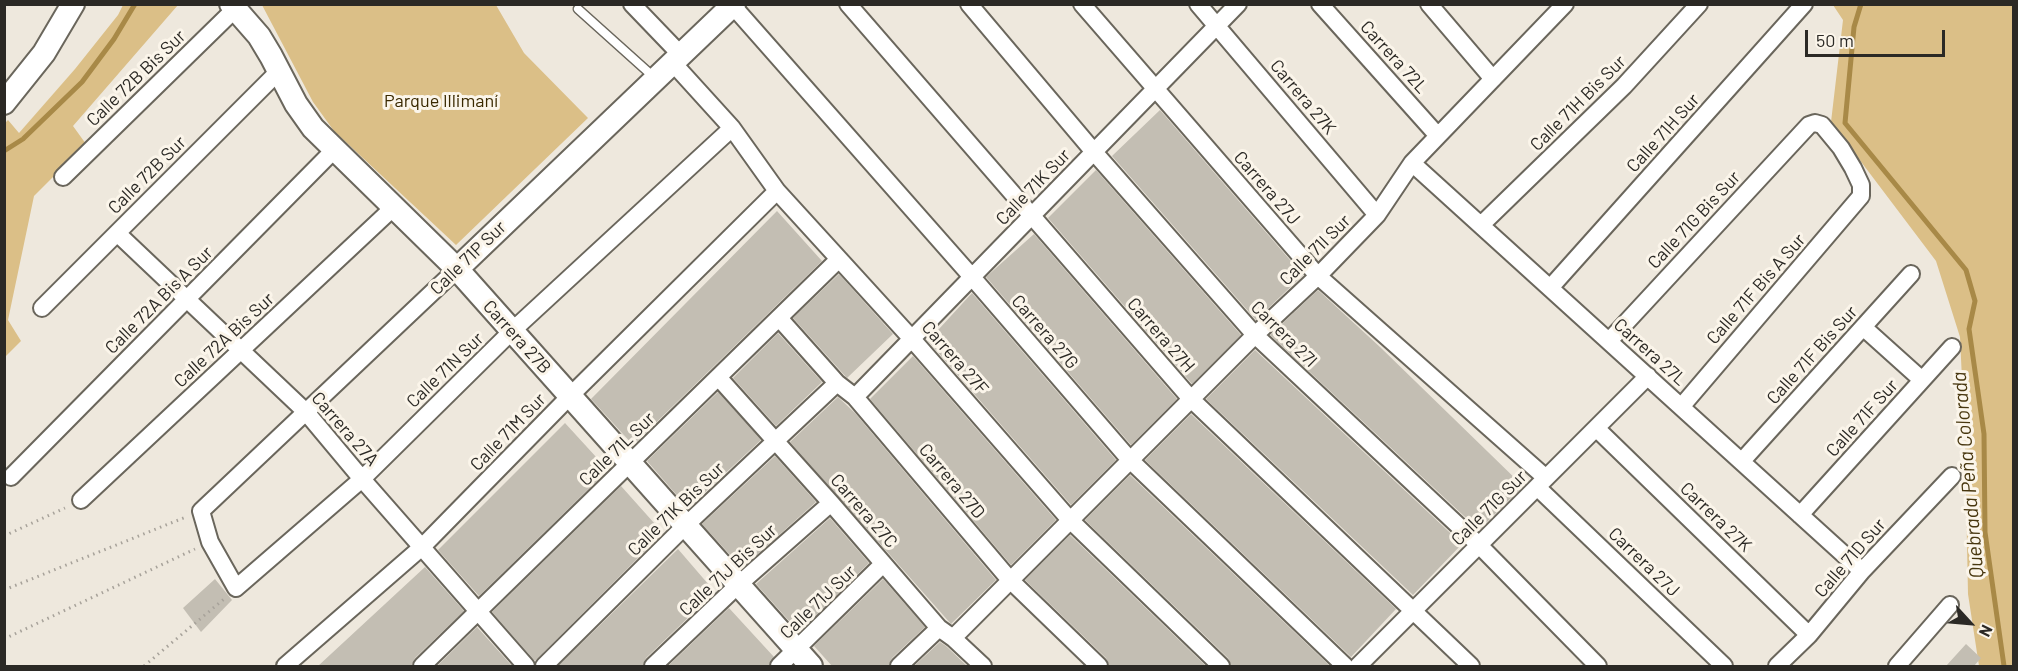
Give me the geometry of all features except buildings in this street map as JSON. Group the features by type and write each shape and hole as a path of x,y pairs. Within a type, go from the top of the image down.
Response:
{"street":[{"path":"4,103 44,53 73,4"},
{"name":"Carrera 27F","path":"633,4 732,128 777,191 912,339 1070,520 1221,666"},
{"name":"Carrera 27H","path":"849,4 1191,399 1471,666"},
{"name":"Carrera 27I","path":"969,4 1094,152 1255,335 1479,545 1598,666"},
{"name":"Carrera 27J","path":"1082,4 1154,90 1318,276 1542,482 1724,666"},
{"name":"Carrera 27K","path":"1198,4 1377,215"},
{"name":"Calle 71K Sur","path":"855,397 1238,4"},
{"name":"Carrera 72L","path":"1320,4 1438,136"},
{"path":"1429,4 1493,79"},
{"name":"Calle 71H Bis Sur","path":"1481,225 1624,86 1699,4"},
{"name":"Calle 71H Sur","path":"1550,288 1804,4"},
{"name":"Calle 71P Sur","path":"201,511 734,5"},
{"name":"Carrera 27G","path":"734,5 1130,460 1345,666"},
{"name":"Carrera 27B","path":"234,6 259,36 304,117 334,150 457,269 804,658"},
{"name":"Calle 72B Bis Sur","path":"63,177 234,6"},
{"name":"Calle 71I Sur","path":"953,638 1377,215 1412,163 1493,79 1555,8"},
{"name":"Calle 72B Sur","path":"42,308 279,70"},
{"name":"Calle 71G Bis Sur","path":"1609,341 1809,125 1815,123 1822,125 1841,148 1861,185 1861,196"},
{"name":"Calle 71N Sur","path":"236,588 362,479 512,331 732,128"},
{"name":"Calle 72A Bis A Sur","path":"11,477 334,150"},
{"name":"Carrera 27L","path":"1412,163 1862,571"},
{"name":"Calle 71M Sur","path":"285,666 422,547 570,396 777,191"},
{"name":"Calle 71F Bis A Sur","path":"1681,406 1861,196"},
{"name":"Calle 72A Bis Sur","path":"81,501 394,207"},
{"name":"Carrera 27A","path":"117,233 306,412 526,666"},
{"name":"Calle 71L Sur","path":"422,666 839,259"},
{"name":"Calle 71F Bis Sur","path":"1742,461 1911,274"},
{"name":"Carrera 27D","path":"779,318 837,383 855,397 1011,580 1099,666"},
{"path":"1863,327 1922,380"},
{"name":"Calle 71F Sur","path":"1800,515 1952,347"},
{"name":"Calle 71G Sur","path":"1358,666 1648,376"},
{"name":"Carrera 27C","path":"718,377 831,502 939,628 983,666"},
{"name":"Calle 71K Bis Sur","path":"544,666 685,526 837,383"},
{"name":"Carrera 27K","path":"1596,428 1809,635"},
{"name":"Calle 71D Sur","path":"1777,666 1809,635 1862,571 1952,476"},
{"name":"Calle 71J Bis Sur","path":"652,666 831,502"},
{"path":"201,511 210,542 236,588"},
{"name":"Calle 71J Sur","path":"779,666 804,658 884,564"},
{"path":"1897,666 1950,605"},
{"path":"899,666 939,628"}],"lane":[{"path":"578,9 656,80"}],"path":[{"path":"4,536 81,501"},
{"path":"4,590 201,511"},
{"path":"4,639 210,542"},
{"path":"144,666 236,588"}],"green space":[{"path":"123,5 178,5 73,126 86,144 34,196 8,320 21,341 5,357 5,123 8,120 19,133 75,69 118,15"},
{"name":"Parque Illimaní","path":"262,5 496,5 524,53 588,118 456,245 334,131 313,102"},
{"path":"1833,5 2013,5 2013,666 1979,666 1968,594 1960,337 1936,261 1831,122 1843,20"}],"waterway":[{"path":"4,151 23,139 82,82 114,39 135,4"},
{"name":"Quebrada Peña Colorada","path":"1861,4 1854,27 1845,123 1966,270 1975,301 1969,329 1984,434 1985,532 2004,666"}]}
